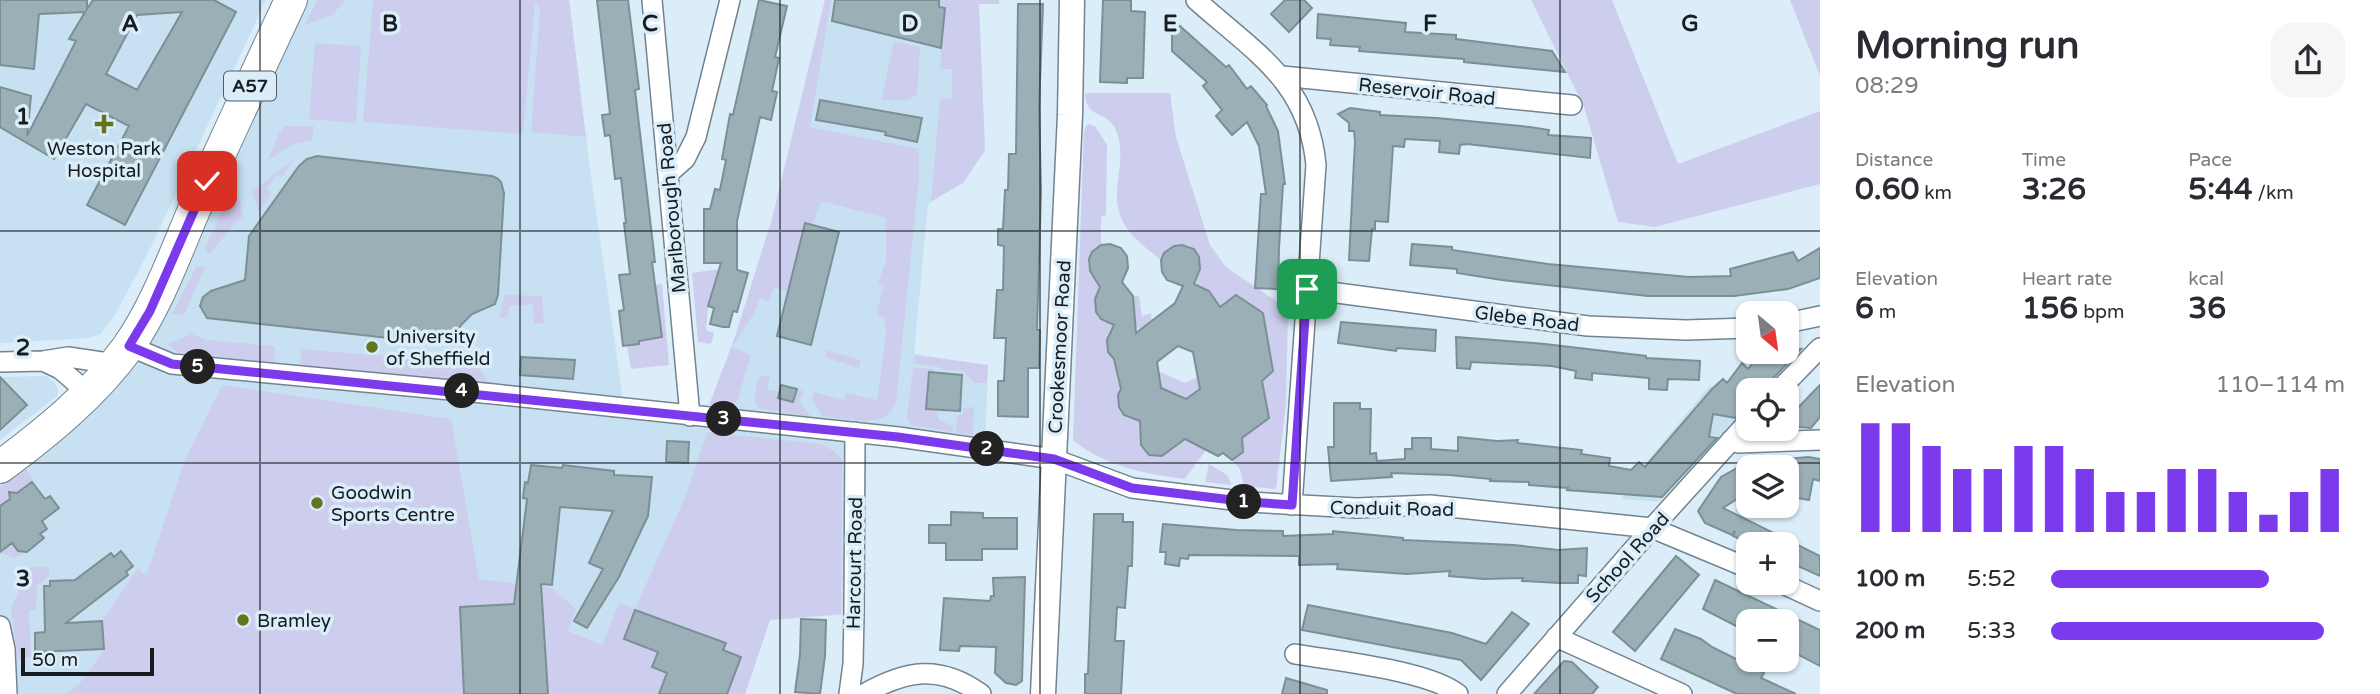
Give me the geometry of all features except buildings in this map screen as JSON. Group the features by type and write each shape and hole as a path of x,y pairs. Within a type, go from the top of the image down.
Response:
{"main road":[{"name":"A57","path":"0,467 31,444 87,392 122,355 150,311 232,125 291,0"}],"street":[{"name":"Marlborough Road","path":"652,0 690,416"},
{"path":"668,174 685,159 696,137 730,0"},
{"name":"Crookesmoor Road","path":"1043,694 1072,0"},
{"path":"1196,0 1282,76 1307,118 1314,142 1316,165 1292,505"},
{"name":"Reservoir Road","path":"1282,76 1572,105"},
{"name":"Glebe Road","path":"1307,289 1588,326 1686,330 1736,328"},
{"path":"1799,320 1820,316"},
{"path":"1791,378 1820,348"},
{"name":"Conduit Road","path":"0,362 122,355 172,364 855,432 1054,459 1132,488 1249,502 1357,509 1430,505 1652,528 1736,563"},
{"path":"43,361 60,369 87,392"},
{"name":"Harcourt Road","path":"849,694 853,664 855,432"},
{"name":"School Road","path":"1507,694 1736,435"},
{"path":"1731,440 1738,443 1820,440"},
{"path":"1799,591 1820,601"},
{"path":"0,626 5,649 7,694"},
{"path":"1556,637 1682,694"},
{"path":"1295,654 1421,677 1450,688 1458,694"},
{"path":"864,694 899,678 932,673 954,677 981,694"}],"shaded area":[{"name":"Weston Park Hospital","path":"0,0 266,0 150,249 115,315 100,334 89,338 0,343"},
{"name":"University of Sheffield","path":"291,0 569,0 623,399 706,417 735,337 772,219 825,0 999,0 999,4 979,4 985,150 963,183 928,204 914,354 988,365 985,448 855,432 854,614 770,620 745,694 7,694 0,626 0,467 115,364"},
{"path":"317,0 346,0 332,15 305,25"},
{"path":"373,0 569,0 586,137 531,132 540,9 535,2 523,134 363,122"},
{"path":"825,0 831,0 810,127 919,149 919,177 896,403 891,412 874,420 822,416 812,399 814,392 844,400 847,393 877,400 886,334 885,317 878,316 877,310 884,286 878,283 886,261 886,218 821,201 813,225 805,224 788,292 774,288 769,301 759,298 755,312 732,347 751,355 738,399 728,405 709,405 735,337 772,219"},
{"path":"939,0 999,0 999,4 979,4 985,150 963,183 931,201 940,99 952,98 952,69 940,69 945,9 939,7"},
{"path":"1531,0 1612,0 1678,164 1820,111 1820,184 1655,227 1618,222 1584,107"},
{"path":"1790,0 1820,0 1820,76"},
{"path":"894,41 920,47 917,95 908,100 881,100"},
{"path":"315,43 361,46 356,123 309,119"},
{"path":"1085,93 1170,93 1176,137 1210,245 1226,267 1288,309 1286,404 1276,489 1244,486 1240,469 1232,460 1243,452 1242,438 1269,418 1262,381 1273,370 1263,313 1236,295 1215,310 1210,295 1197,286 1200,262 1192,248 1175,247 1161,260 1132,235 1118,206 1118,136 1110,122 1090,108"},
{"path":"1088,124 1095,126 1107,145 1106,215 1101,217 1101,245 1090,259 1089,269 1101,282 1103,289 1095,299 1097,312 1101,318 1113,324 1108,352 1120,379 1119,405 1125,415 1130,417 1155,416 1140,427 1141,445 1149,455 1162,456 1185,439 1206,450 1185,479 1126,467 1098,456 1073,440 1084,130"},
{"path":"285,126 314,126 312,140 293,144 268,160 279,133"},
{"path":"293,160 282,178 277,175 267,189 271,194 259,213 252,191"},
{"path":"238,195 244,218 236,222 210,254 205,248 225,205"},
{"path":"196,267 205,267 184,315 172,314"},
{"path":"719,269 708,306 706,330 714,333 711,344 698,342 692,273"},
{"path":"662,284 669,365 631,369 627,345 662,337 655,285"},
{"path":"505,295 542,296 544,323 534,324 533,304 509,306 508,317 499,318"},
{"path":"1133,296 1139,296 1142,316 1151,313 1154,335 1146,336 1140,329 1130,325 1134,309"},
{"path":"192,334 206,340 275,346 274,367 183,354 168,344"},
{"path":"301,349 446,361 474,360 491,386 303,368 300,366"},
{"path":"826,350 861,360 859,368 825,357"},
{"path":"914,355 988,365 987,383 975,383 963,371 943,370 913,363"},
{"path":"913,368 933,369 935,373 929,373 926,408 936,409 939,420 953,426 953,432 910,425 907,416"},
{"path":"1158,371 1185,383 1198,377 1200,389 1186,399 1161,388"},
{"path":"46,376 55,383 57,396 0,440 0,377"},
{"path":"770,376 767,389 779,392 778,398 793,402 797,389 803,391 800,401 811,417 758,408 754,398 758,379"},
{"name":"Goodwin Sports Centre","path":"222,385 451,419 479,579 552,588 576,609 568,631 602,645 619,603 635,609 686,495 707,432 820,444 834,451 842,460 841,614 770,620 745,694 65,694 80,683 104,649 102,621 138,568 146,576 184,462"},
{"path":"1710,385 1736,410 1736,420 1659,502 1621,499 1648,468 1645,464"},
{"path":"974,407 973,435 956,433 957,416 963,414 963,408"},
{"path":"1209,464 1227,475 1232,485 1205,482"},
{"path":"25,468 34,480 0,506 0,487"},
{"path":"17,539 27,552 15,558 0,553 0,546 7,543 9,545"},
{"path":"49,566 49,576 37,586 36,610 29,610 31,657 18,659 11,608 21,586 22,572 30,568"}],"place":[{"name":"Weston Park Hospital","path":"104,124"},
{"name":"University of Sheffield","path":"372,347"},
{"name":"Goodwin Sports Centre","path":"317,503"},
{"name":"Bramley","path":"243,620"}],"route":[{"path":"207,181 150,311 129,346 172,364 494,394 985,448 1065,461 1132,488 1249,502 1292,505 1307,289"}]}
